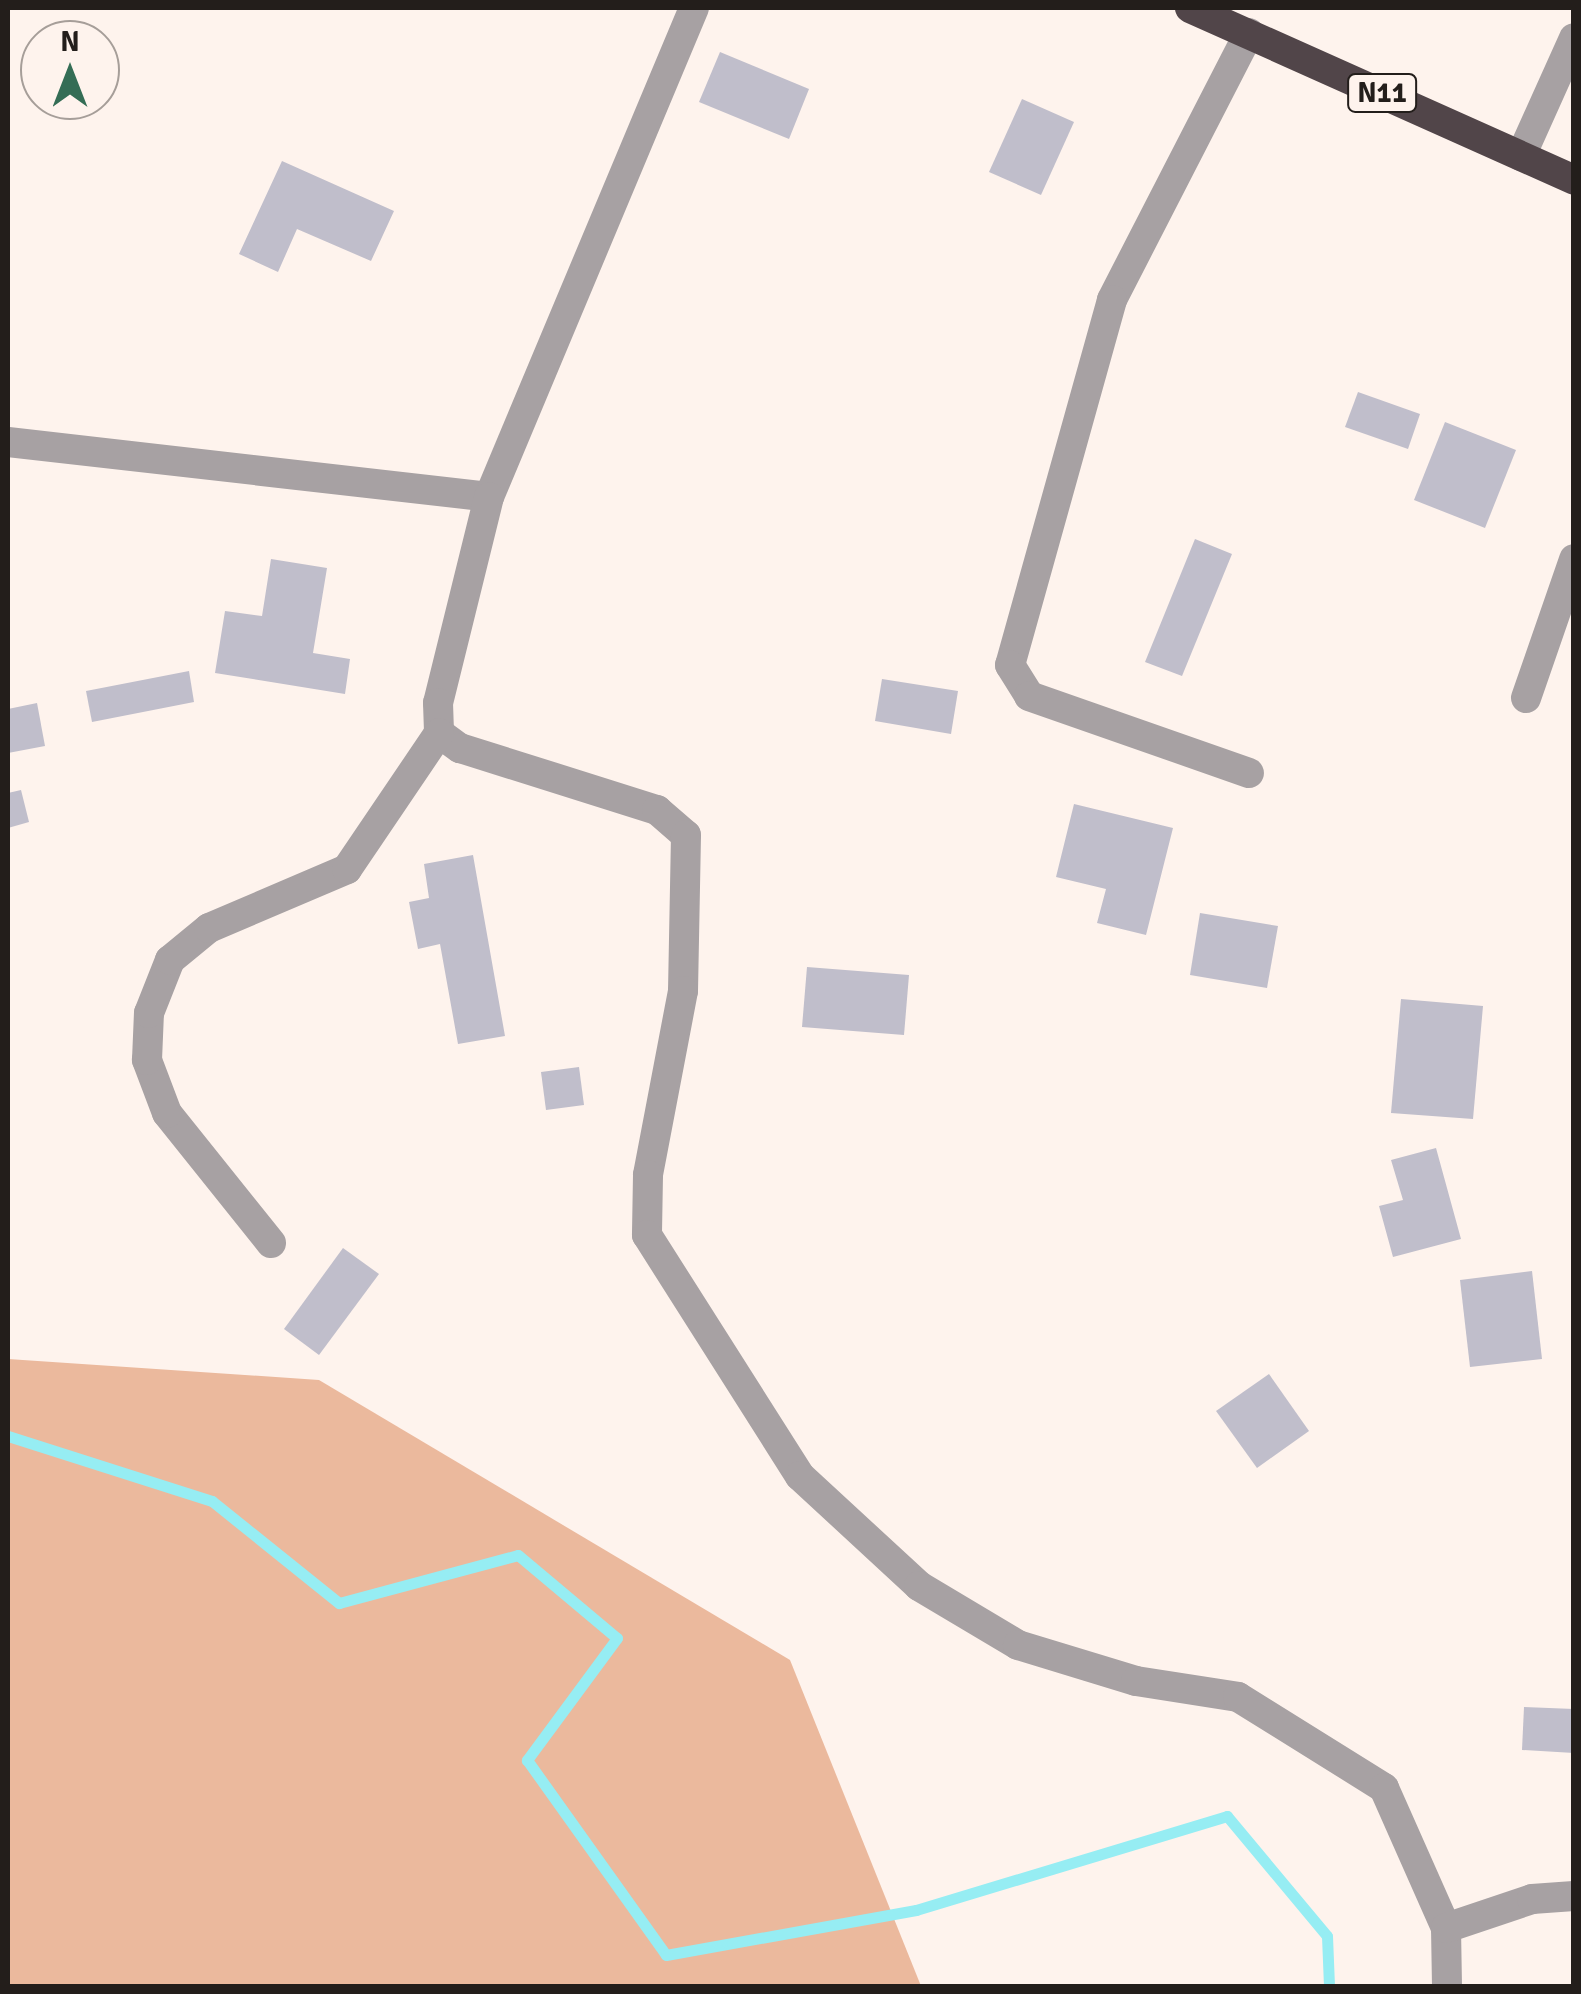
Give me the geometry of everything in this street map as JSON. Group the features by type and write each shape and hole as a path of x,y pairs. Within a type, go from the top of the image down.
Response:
{"highway":[{"name":"N11","path":"1190,8 1574,180"}],"street":[{"path":"271,1243 167,1113 148,1060 149,1013 170,960 210,928 347,869 439,733 438,702 489,497 694,8"},
{"path":"1249,34 1112,300 1010,665 1028,696 1249,773"},
{"path":"1521,156 1574,38"},
{"path":"8,442 489,497"},
{"path":"1526,698 1574,559"},
{"path":"439,733 460,748 657,810 686,835 682,990 648,1174 647,1235 800,1476 919,1586 1018,1645 1136,1681 1238,1697 1312,1735 1384,1788 1446,1928 1447,1986"},
{"path":"1446,1928 1532,1899 1574,1896"}],"shaded area":[{"path":"8,1359 319,1380 790,1660 921,1986 8,1986"}],"building":[{"path":"720,52 809,89 789,139 699,102"},
{"path":"1022,99 1074,122 1041,195 989,172"},
{"path":"282,161 394,211 371,261 297,229 278,272 239,254"},
{"path":"1358,392 1420,414 1408,449 1345,427"},
{"path":"1445,422 1516,450 1485,528 1414,500"},
{"path":"1195,539 1232,554 1182,676 1145,662"},
{"path":"271,559 327,568 313,653 350,659 345,694 215,673 225,611 262,616"},
{"path":"189,671 194,702 92,722 86,691"},
{"path":"882,679 958,691 951,734 875,721"},
{"path":"37,703 45,746 8,753 8,709"},
{"path":"21,790 29,822 8,828 8,793"},
{"path":"1074,804 1173,828 1146,935 1097,923 1106,889 1056,877"},
{"path":"473,855 505,1036 458,1044 440,944 418,949 409,902 429,898 424,864"},
{"path":"1200,913 1278,926 1267,988 1190,975"},
{"path":"807,967 909,975 904,1035 802,1027"},
{"path":"1401,999 1483,1006 1473,1119 1391,1113"},
{"path":"579,1067 584,1105 546,1110 541,1072"},
{"path":"1436,1148 1461,1239 1393,1257 1379,1206 1403,1200 1391,1160"},
{"path":"343,1248 379,1274 319,1355 284,1329"},
{"path":"1532,1271 1542,1359 1470,1367 1460,1280"},
{"path":"1269,1374 1309,1431 1257,1468 1216,1411"},
{"path":"1524,1707 1574,1709 1574,1753 1522,1750"}],"waterway":[{"path":"8,1436 212,1501 339,1603 518,1555 617,1638 527,1760 666,1955 916,1910 1227,1816 1327,1936 1329,1986"}]}
